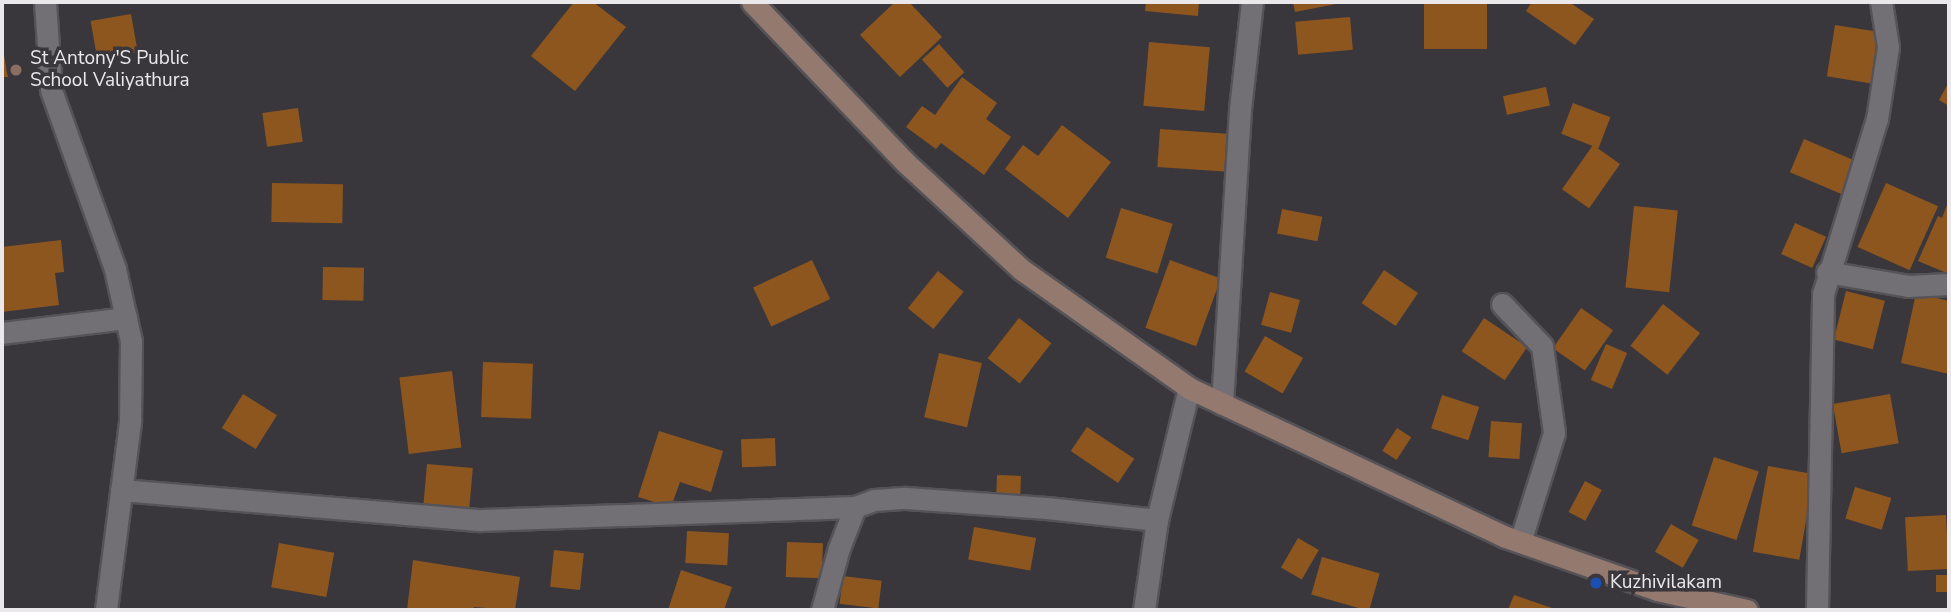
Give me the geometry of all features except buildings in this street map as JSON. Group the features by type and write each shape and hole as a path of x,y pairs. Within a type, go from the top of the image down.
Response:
{"main road":[{"path":"752,2 906,163 1022,270 1188,388 1520,542 1657,590 1747,610"}],"street":[{"path":"45,2 51,90 115,269 131,341 130,422 106,610"},
{"path":"1223,404 1240,109 1252,2"},
{"path":"1817,610 1821,337 1827,272 1877,119 1888,47 1881,2"},
{"path":"1827,272 1908,286 1949,284"},
{"path":"1503,304 1542,346 1554,433 1520,542"},
{"path":"2,333 126,318"},
{"path":"1144,610 1157,520 1188,388"},
{"path":"121,490 481,520 855,507 874,500 906,498 1047,508 1157,520"},
{"path":"822,610 839,548 855,507"}],"place":[{"name":"St Antony'S Public School Valiyathura","path":"16,70"},
{"name":"Kuzhivilakam","path":"1596,583"}]}
